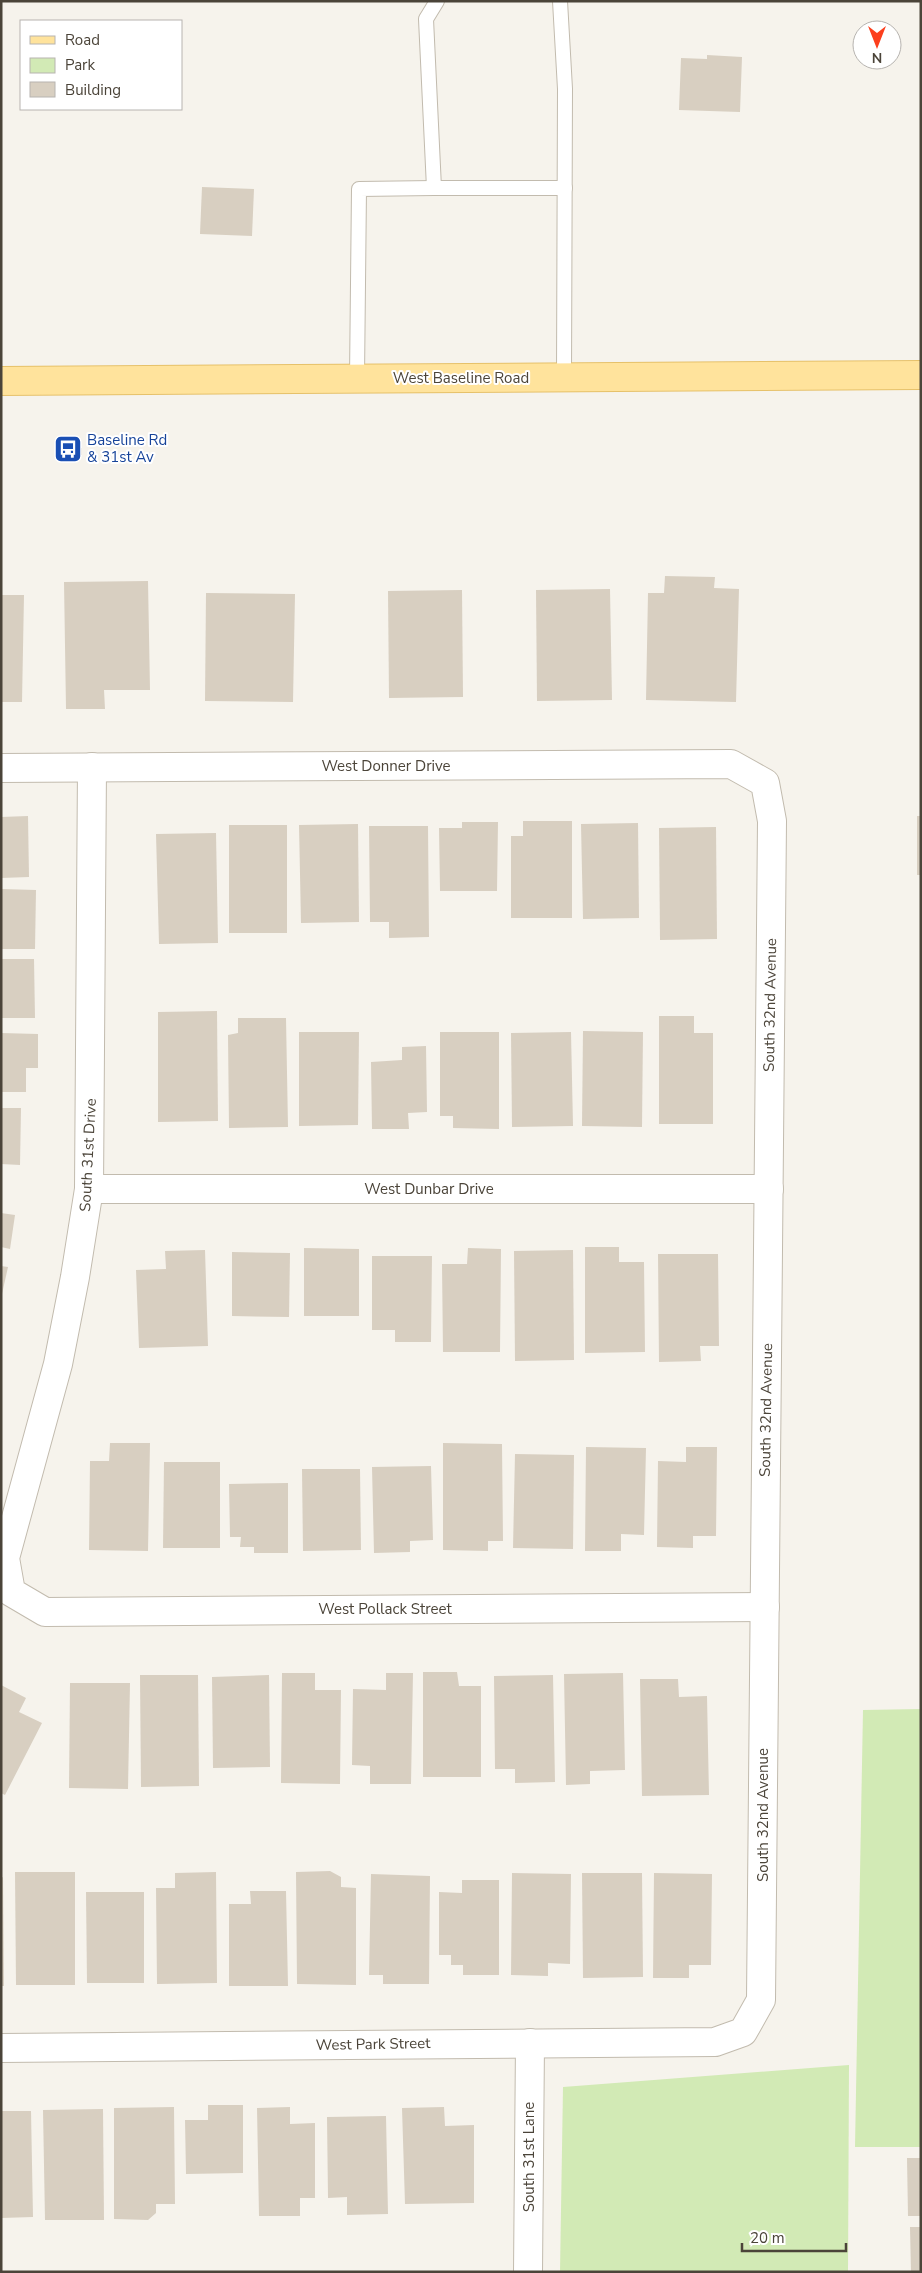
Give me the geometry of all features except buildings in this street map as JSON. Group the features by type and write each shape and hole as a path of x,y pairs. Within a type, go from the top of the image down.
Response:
{"main road":[{"name":"West Baseline Road","path":"1,381 921,375"}],"street":[{"name":"West Donner Drive","path":"1,768 731,764 765,783"},
{"name":"South 31st Drive","path":"11,1592 5,1558 58,1364 75,1277 89,1189 92,767"},
{"name":"South 32nd Avenue","path":"743,2032 761,2000 772,821 765,783"},
{"name":"West Dunbar Drive","path":"89,1189 768,1189"},
{"name":"West Pollack Street","path":"11,1592 44,1612 765,1607"},
{"name":"West Park Street","path":"1,2048 715,2042 743,2032"},
{"name":"South 31st Lane","path":"528,2272 530,2043"}],"lane":[{"path":"434,188 426,19 437,1"},
{"path":"560,1 565,89 564,377"},
{"path":"357,378 359,189 565,188"}],"green space":[{"path":"921,1709 921,2147 855,2147 863,1710"},
{"path":"849,2065 848,2272 560,2272 563,2087"}],"place":[{"name":"Baseline Rd & 31st Av","path":"68,449"}]}
